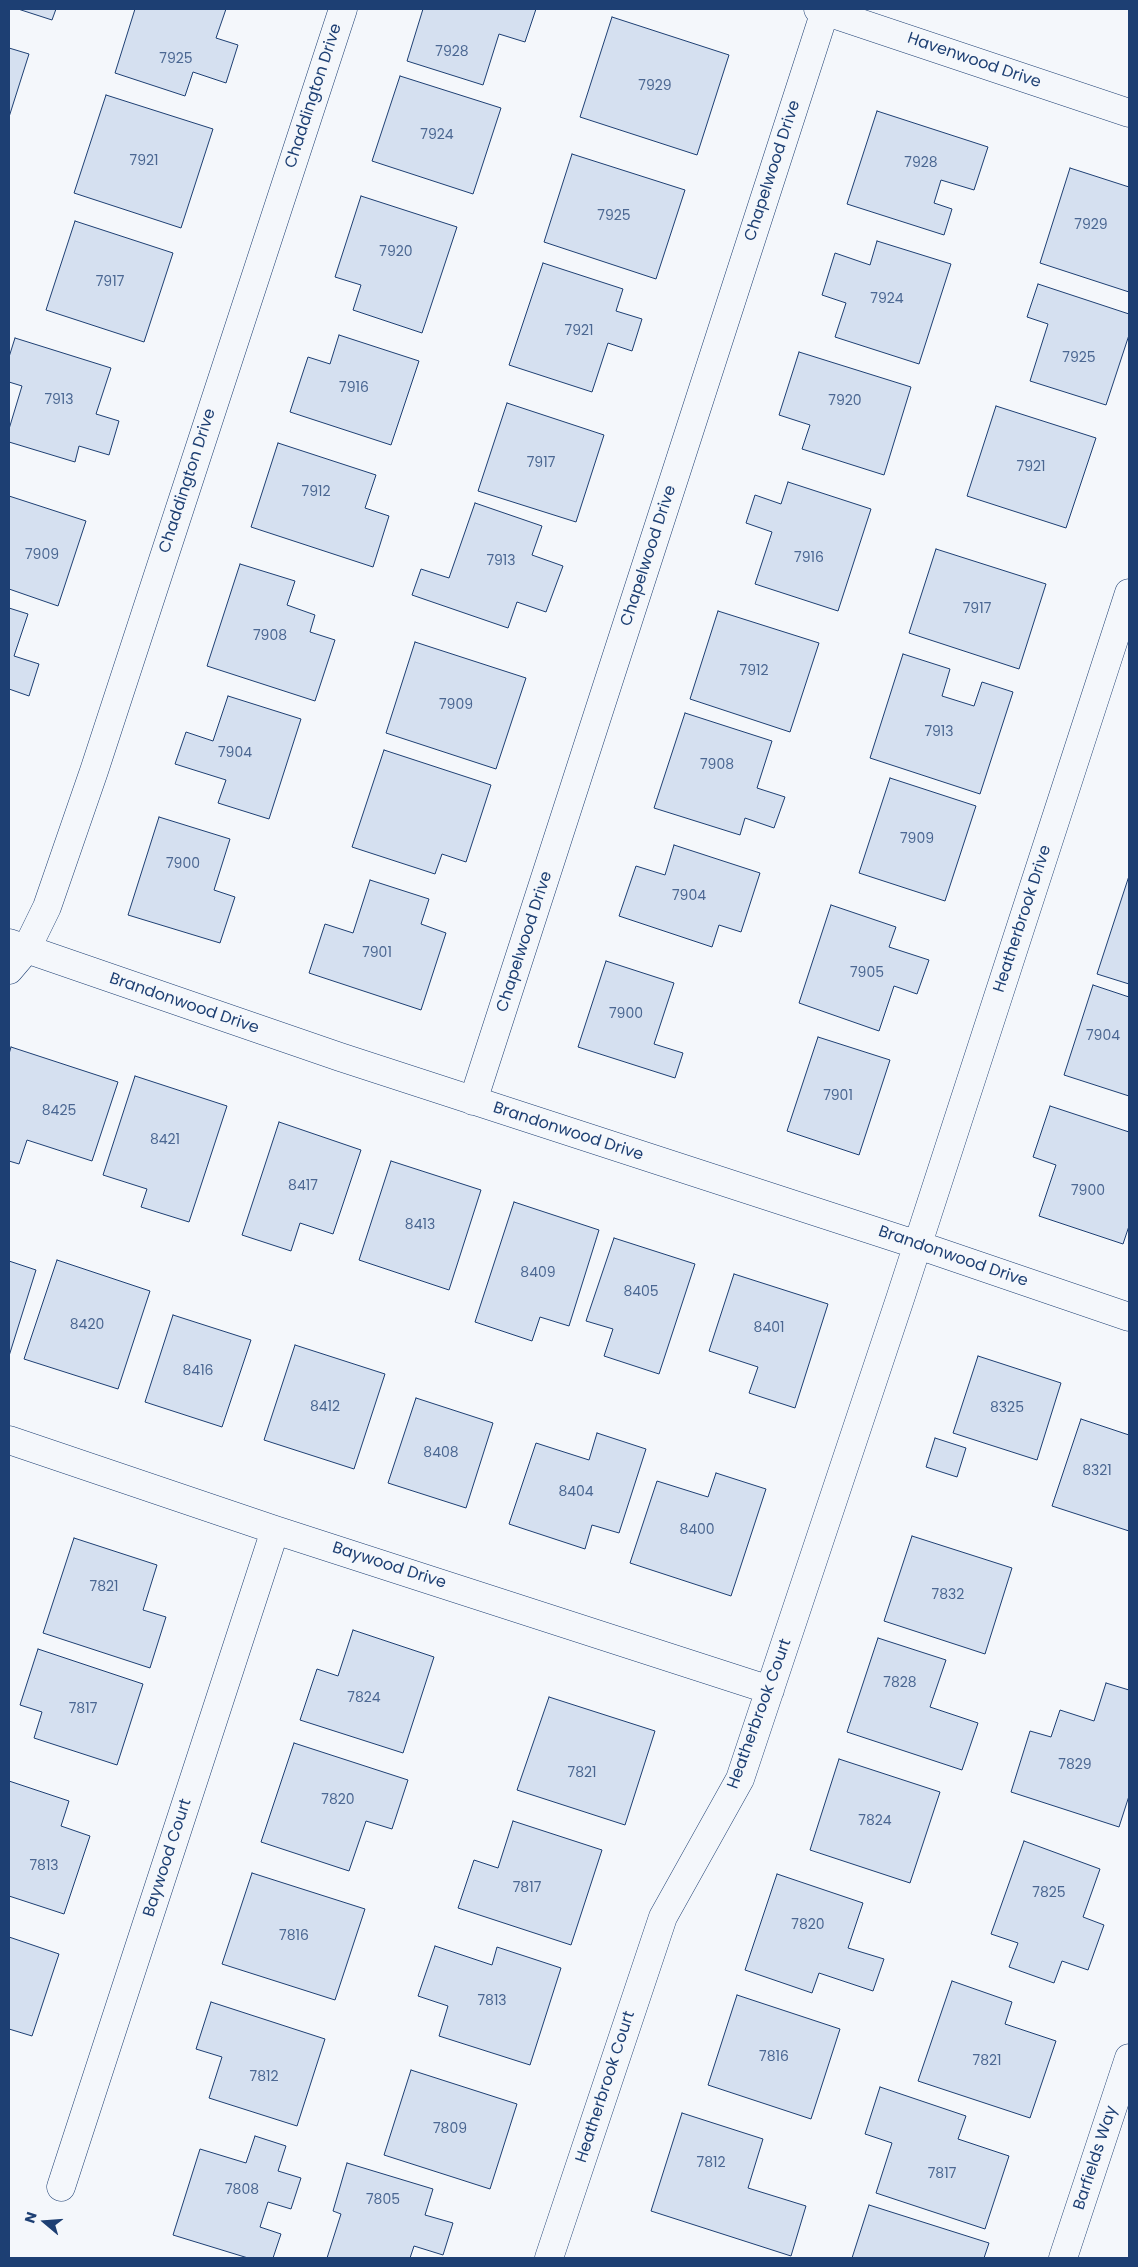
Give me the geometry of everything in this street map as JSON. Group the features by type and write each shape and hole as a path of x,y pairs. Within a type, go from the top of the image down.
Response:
{"street":[{"name":"Chaddington Drive","path":"14,954 47,906 94,771 343,9"},
{"name":"Havenwood Drive","path":"822,10 1129,113"},
{"name":"Chapelwood Drive","path":"473,1101 822,10"},
{"name":"Heatherbrook Drive","path":"918,1245 1129,593"},
{"name":"Brandonwood Drive","path":"14,954 918,1245 1129,1317"},
{"name":"Heatherbrook Court","path":"549,2258 663,1917 740,1779 918,1245"},
{"name":"Baywood Drive","path":"9,1440 275,1530 770,1690"},
{"name":"Baywood Court","path":"60,2187 275,1530"},
{"name":"Barfields Way","path":"1064,2258 1129,2058"}],"building":[{"path":"18,9 56,9 52,20"},
{"path":"135,9 226,9 216,38 238,45 226,83 193,72 185,96 115,73"},
{"path":"423,9 536,9 525,42 499,34 483,85 407,61"},
{"path":"612,17 729,55 697,155 580,117"},
{"path":"9,48 29,54 9,117"},
{"path":"400,76 501,108 473,194 372,161"},
{"path":"106,95 213,129 181,228 74,193"},
{"path":"877,111 988,147 974,190 941,180 934,203 952,209 944,235 847,204"},
{"path":"572,154 685,190 656,279 544,242"},
{"path":"1070,168 1129,187 1129,292 1040,263"},
{"path":"361,196 457,227 422,333 353,310 361,285 335,277"},
{"path":"75,221 173,253 144,342 46,310"},
{"path":"877,241 951,264 919,364 835,337 846,303 822,295 835,253 870,265"},
{"path":"543,263 623,289 616,311 642,319 632,351 608,343 592,392 509,365"},
{"path":"1038,284 1129,314 1129,335 1106,405 1030,381 1048,324 1027,317"},
{"path":"339,335 419,361 391,445 290,412 308,357 330,364"},
{"path":"15,338 111,368 96,414 119,421 109,455 79,446 75,462 9,442 9,429 22,386 9,382 9,357"},
{"path":"799,352 911,387 884,475 802,449 810,425 779,415"},
{"path":"507,403 604,435 576,522 478,491"},
{"path":"996,406 1096,438 1066,528 967,496"},
{"path":"278,443 376,475 365,508 389,516 373,567 251,527"},
{"path":"788,482 871,509 838,611 755,584 772,532 746,523 755,495 781,504"},
{"path":"9,496 86,521 58,606 9,589"},
{"path":"475,503 542,526 532,555 563,566 546,612 517,602 508,628 412,595 421,569 449,578"},
{"path":"936,549 1046,584 1019,669 909,633"},
{"path":"240,564 295,581 287,605 315,615 310,632 335,640 315,701 207,666"},
{"path":"9,608 28,614 14,656 39,664 29,696 9,689"},
{"path":"718,611 819,643 790,732 690,699"},
{"path":"415,642 526,678 496,769 386,733"},
{"path":"903,654 950,669 942,696 974,706 982,682 1013,692 980,794 870,758"},
{"path":"228,696 301,719 269,819 218,803 226,780 175,764 186,732 213,741"},
{"path":"685,713 772,741 757,788 785,797 774,828 745,818 740,835 654,808"},
{"path":"384,750 491,785 466,862 442,854 435,874 352,847"},
{"path":"890,778 976,806 945,901 859,873"},
{"path":"159,817 230,839 214,890 235,897 220,943 128,915"},
{"path":"674,845 760,873 741,932 719,925 712,947 619,916 636,866 665,875"},
{"path":"370,880 429,899 421,924 446,933 421,1010 309,973 325,924 353,933"},
{"path":"1129,880 1129,984 1097,974"},
{"path":"831,905 896,927 889,947 929,960 917,994 894,986 879,1031 799,1003"},
{"path":"606,961 674,983 654,1044 683,1053 675,1078 578,1047"},
{"path":"1093,985 1129,997 1129,1096 1064,1075"},
{"path":"818,1037 890,1060 859,1155 787,1131"},
{"path":"11,1047 118,1082 92,1161 27,1140 19,1164 9,1161 9,1054"},
{"path":"135,1076 227,1106 189,1222 141,1207 147,1189 103,1175"},
{"path":"1050,1106 1129,1132 1129,1226 1123,1244 1039,1216 1056,1165 1033,1157"},
{"path":"279,1122 361,1150 333,1234 300,1223 291,1251 242,1235"},
{"path":"391,1161 481,1190 449,1290 359,1260"},
{"path":"514,1202 599,1230 569,1326 540,1317 532,1341 475,1322"},
{"path":"614,1238 695,1264 659,1374 604,1356 613,1329 586,1321"},
{"path":"57,1260 150,1291 118,1389 24,1359"},
{"path":"9,1261 36,1270 9,1356"},
{"path":"734,1274 828,1304 795,1408 749,1393 758,1367 709,1351"},
{"path":"173,1315 251,1340 222,1427 145,1402"},
{"path":"295,1345 385,1374 354,1469 264,1440"},
{"path":"978,1356 1061,1383 1037,1460 953,1433"},
{"path":"416,1398 493,1423 466,1508 388,1483"},
{"path":"1081,1419 1129,1435 1129,1531 1052,1506"},
{"path":"597,1433 646,1449 619,1533 592,1525 585,1549 509,1524 536,1443 589,1460"},
{"path":"935,1438 966,1448 957,1477 926,1467"},
{"path":"716,1473 766,1489 731,1596 630,1563 657,1481 708,1497"},
{"path":"912,1536 1012,1568 985,1654 884,1621"},
{"path":"74,1538 157,1565 143,1610 166,1617 150,1668 43,1633"},
{"path":"353,1630 434,1657 403,1753 300,1720 317,1669 338,1676"},
{"path":"878,1638 946,1660 930,1707 978,1723 962,1770 847,1732"},
{"path":"38,1649 143,1684 117,1765 34,1738 42,1712 20,1705"},
{"path":"1106,1683 1129,1690 1129,1796 1119,1827 1011,1792 1030,1731 1051,1737 1060,1710 1094,1721"},
{"path":"549,1697 655,1731 625,1825 517,1790"},
{"path":"294,1743 408,1780 392,1829 366,1821 349,1871 261,1842"},
{"path":"839,1759 940,1792 910,1883 810,1850"},
{"path":"9,1781 69,1801 61,1826 90,1836 64,1914 9,1896"},
{"path":"513,1821 602,1850 571,1945 458,1908 474,1860 498,1868"},
{"path":"1024,1841 1100,1869 1083,1917 1104,1925 1088,1970 1062,1961 1054,1983 1009,1967 1018,1943 991,1934"},
{"path":"252,1873 365,1909 335,2000 222,1964"},
{"path":"777,1874 863,1903 848,1948 884,1959 873,1991 819,1973 812,1993 745,1970"},
{"path":"9,1937 59,1954 32,2036 9,2029"},
{"path":"435,1946 492,1965 497,1947 561,1968 530,2065 439,2036 448,2006 418,1996"},
{"path":"952,1981 1012,2002 1005,2024 1056,2041 1030,2118 918,2081"},
{"path":"737,1995 840,2029 811,2119 708,2085"},
{"path":"211,2002 325,2039 297,2126 209,2098 222,2057 196,2049"},
{"path":"411,2070 517,2104 490,2189 384,2155"},
{"path":"880,2087 966,2116 958,2139 1009,2156 985,2229 876,2193 892,2143 865,2134"},
{"path":"682,2113 763,2139 748,2188 806,2206 791,2256 651,2211"},
{"path":"255,2136 286,2146 278,2171 301,2178 291,2209 268,2202 260,2227 281,2234 273,2258 248,2258 173,2235 200,2149 246,2163"},
{"path":"347,2163 433,2189 425,2215 453,2223 443,2255 414,2246 410,2258 327,2258 341,2214 333,2211"},
{"path":"869,2205 989,2243 984,2258 852,2258"}]}
